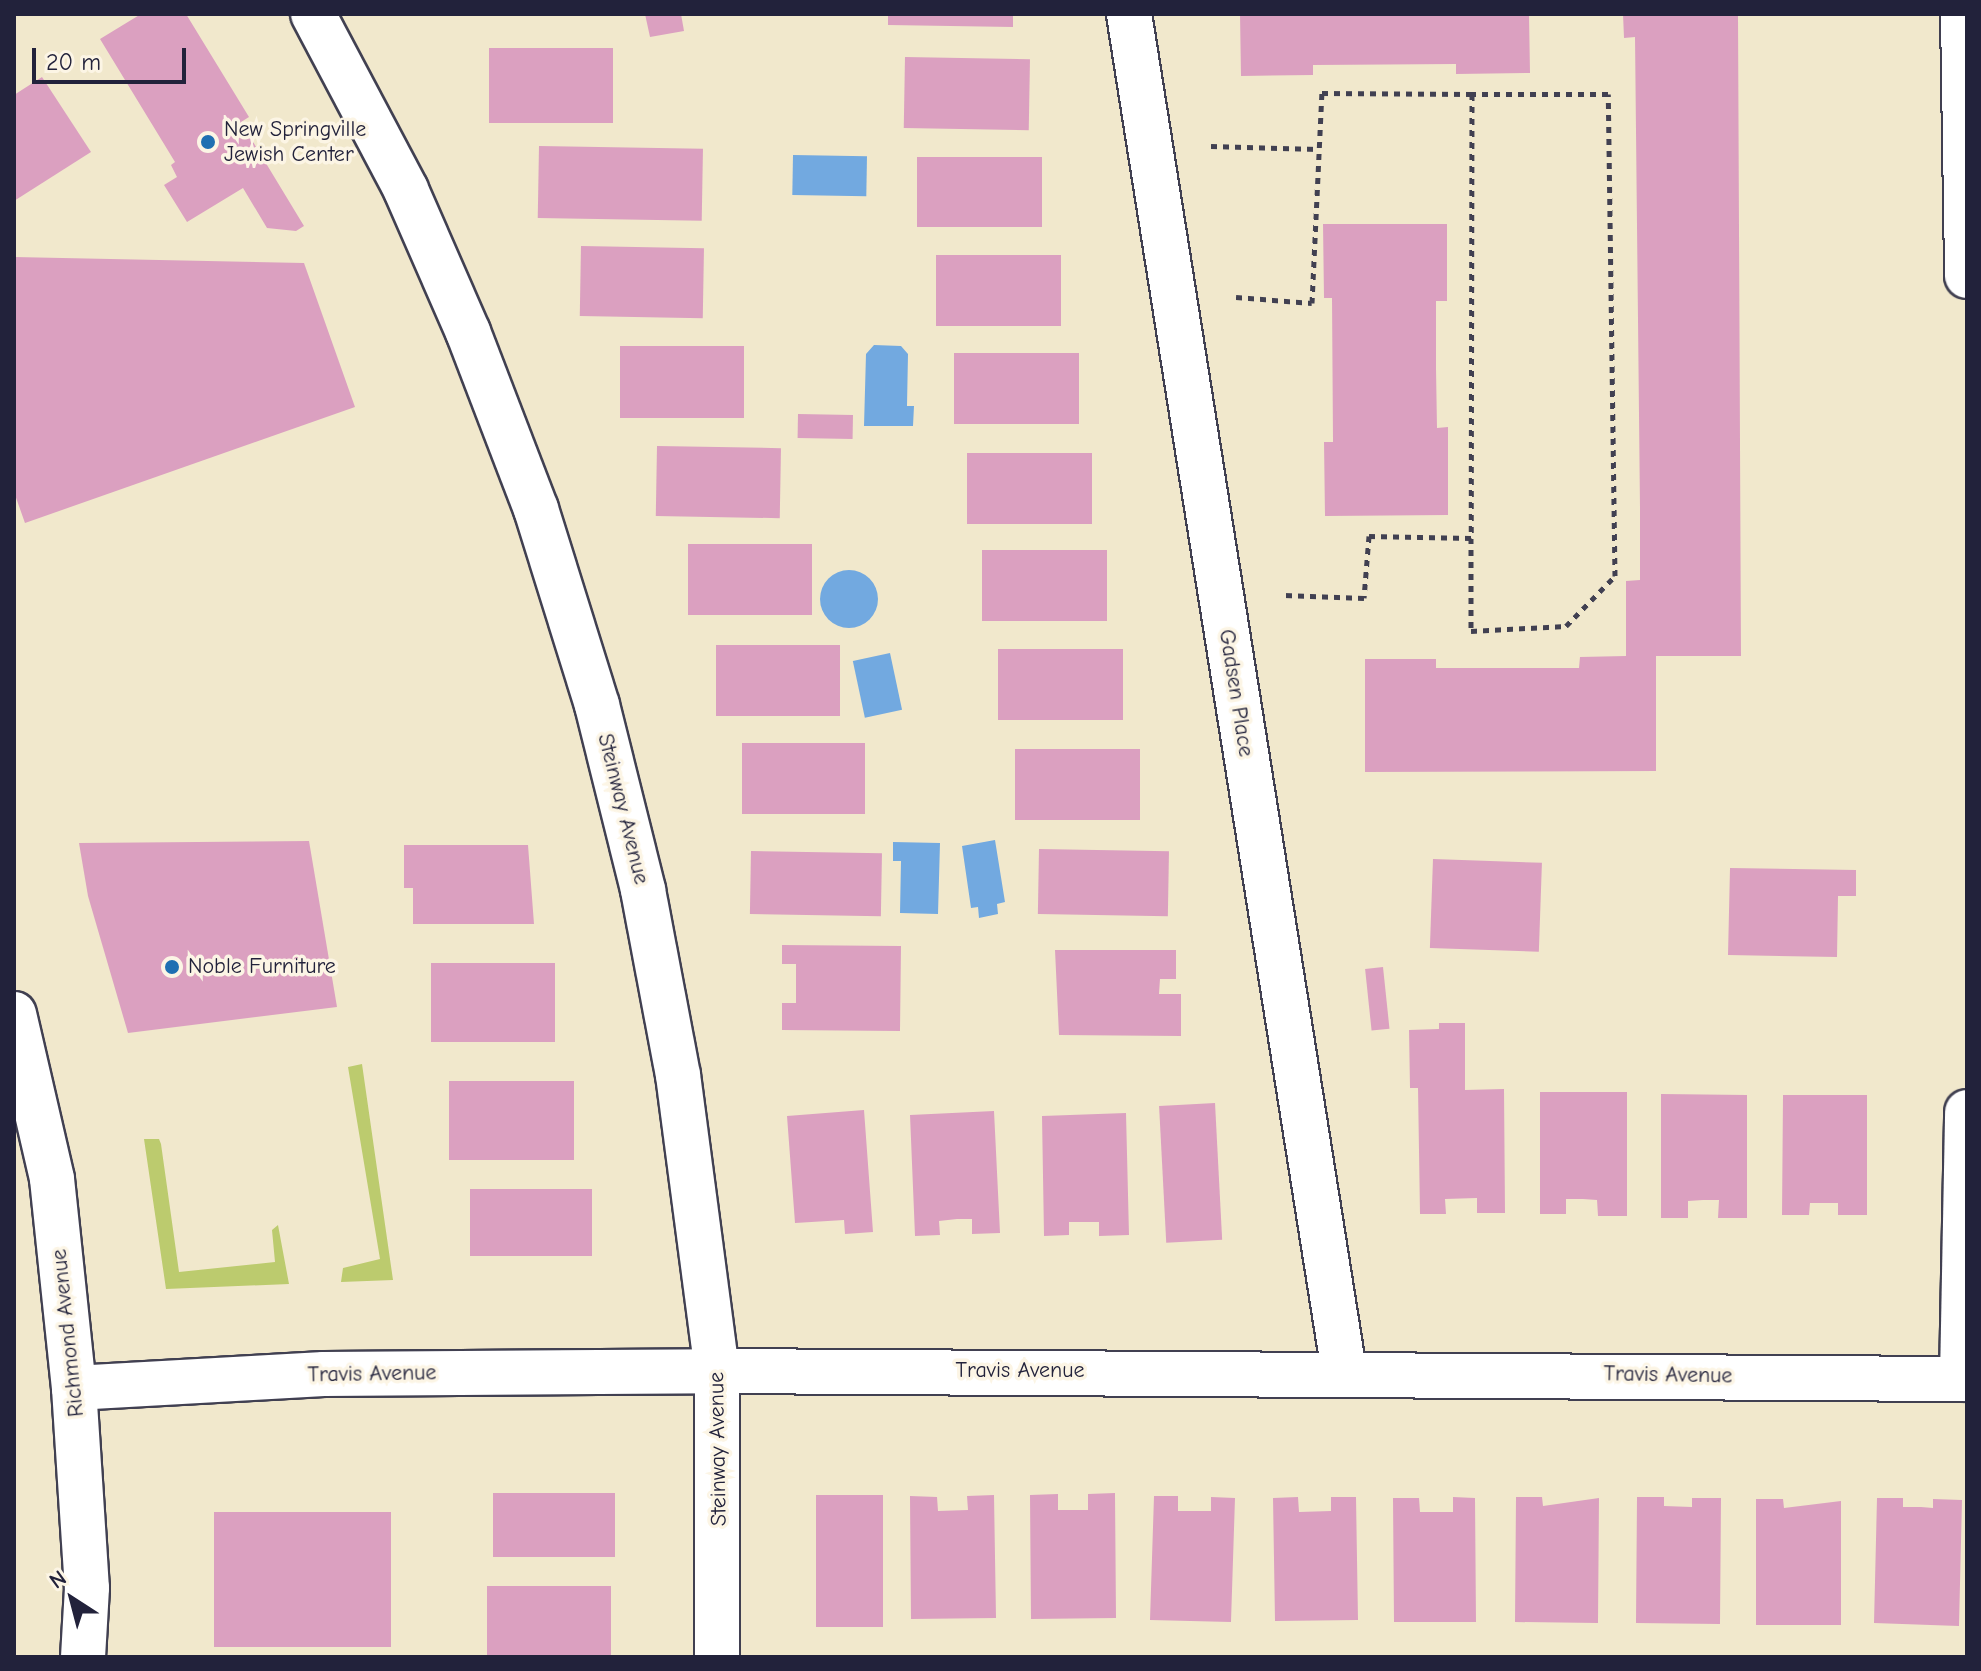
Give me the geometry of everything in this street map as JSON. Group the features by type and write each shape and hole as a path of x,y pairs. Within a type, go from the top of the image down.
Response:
{"street":[{"name":"Steinway Avenue","path":"313,14 406,190 468,332 536,509 597,705 643,890 678,1075 717,1371 717,1657"},
{"name":"Gadsen Place","path":"1129,14 1344,1371"},
{"path":"1963,14 1967,276"},
{"name":"Richmond Avenue","path":"14,1014 52,1179 74,1388 87,1588 83,1657"},
{"path":"1964,1379 1967,1112"},
{"name":"Travis Avenue","path":"74,1388 324,1374 717,1371 1344,1371 1964,1379"}],"path":[{"path":"1236,297 1312,303 1322,93 1608,94 1615,576 1566,626 1471,631 1472,94"},
{"path":"1211,146 1319,149"},
{"path":"1284,595 1364,598 1369,536 1471,538"}],"green space":[{"path":"362,1064 393,1280 341,1282 343,1268 380,1259 348,1067"},
{"path":"144,1139 159,1139 161,1144 179,1272 275,1262 272,1230 278,1225 289,1284 166,1289"}],"water":[{"path":"793,155 867,156 866,196 792,195"},
{"path":"874,345 901,346 908,354 907,406 914,406 913,426 864,426 866,354"},
{"path":"849,570 870,578 878,599 870,620 849,628 828,620 820,599 828,578"},
{"path":"890,653 902,710 865,718 853,661"},
{"path":"995,840 1005,902 997,904 998,914 979,918 978,907 971,908 962,846"},
{"path":"893,842 940,843 938,914 900,913 901,861 893,861"}],"building":[{"name":"New Springville Jewish Center","path":"141,14 186,14 249,117 241,122 304,226 296,231 267,228 243,188 187,222 164,185 177,177 171,165 175,162 100,39"},
{"path":"645,14 681,14 684,31 650,37"},
{"path":"888,14 1013,14 1013,27 888,25"},
{"path":"1240,14 1529,14 1530,73 1456,74 1456,64 1313,65 1313,75 1241,76"},
{"path":"1623,14 1738,14 1741,656 1656,656 1656,771 1365,772 1365,659 1436,659 1436,668 1579,668 1580,657 1626,656 1626,581 1640,580 1640,509 1635,37 1624,38"},
{"path":"489,48 613,48 613,123 489,123"},
{"path":"905,57 1030,59 1029,130 904,128"},
{"path":"42,77 91,152 14,201 14,95"},
{"path":"539,146 703,149 702,221 538,218"},
{"path":"917,157 1042,157 1042,227 917,227"},
{"path":"1323,224 1447,224 1447,301 1436,301 1436,368 1437,428 1448,427 1448,515 1325,516 1324,442 1333,442 1332,298 1324,298"},
{"path":"581,246 704,248 703,318 580,316"},
{"path":"936,255 1061,255 1061,326 936,326"},
{"path":"14,257 304,263 355,407 25,523 14,492"},
{"path":"620,346 744,346 744,418 620,418"},
{"path":"954,353 1079,353 1079,424 954,424"},
{"path":"798,414 853,415 853,439 798,438"},
{"path":"657,446 781,448 780,518 656,516"},
{"path":"967,453 1092,453 1092,524 967,524"},
{"path":"688,544 812,544 812,615 688,615"},
{"path":"982,550 1107,550 1107,621 982,621"},
{"path":"716,645 840,645 840,716 716,716"},
{"path":"998,649 1123,649 1123,720 998,720"},
{"path":"742,743 865,743 865,814 742,814"},
{"path":"1015,749 1140,749 1140,820 1015,820"},
{"path":"309,841 337,1007 128,1033 88,896 79,843"},
{"path":"404,845 528,845 534,924 413,924 413,888 404,888"},
{"path":"1039,849 1169,851 1168,916 1038,914"},
{"path":"751,851 882,853 881,916 750,914"},
{"path":"1433,859 1542,863 1539,952 1430,948"},
{"path":"1730,868 1856,870 1856,896 1838,896 1837,957 1728,955"},
{"path":"782,945 901,946 900,1031 782,1030 782,1003 796,1003 796,964 782,964"},
{"path":"1055,950 1176,950 1176,979 1160,979 1159,994 1181,994 1181,1036 1059,1035"},
{"path":"431,963 555,963 555,1042 431,1042"},
{"path":"1383,967 1389,1029 1372,1031 1365,969"},
{"path":"1439,1023 1465,1023 1465,1090 1504,1089 1505,1213 1477,1213 1477,1198 1445,1199 1446,1214 1420,1214 1418,1088 1410,1088 1409,1030 1439,1029"},
{"path":"449,1081 574,1081 574,1160 449,1160"},
{"path":"1540,1092 1627,1092 1627,1216 1598,1216 1597,1200 1583,1199 1566,1199 1566,1214 1540,1214"},
{"path":"1661,1094 1747,1095 1747,1218 1718,1218 1719,1200 1703,1200 1688,1201 1688,1218 1661,1218"},
{"path":"1783,1095 1867,1095 1867,1215 1838,1215 1838,1203 1810,1203 1809,1215 1782,1215"},
{"path":"1215,1103 1222,1240 1166,1243 1159,1106"},
{"path":"864,1110 873,1232 845,1234 844,1220 795,1223 787,1116"},
{"path":"994,1111 1000,1233 972,1234 972,1219 957,1219 939,1221 940,1235 915,1236 910,1115"},
{"path":"1126,1113 1129,1235 1099,1236 1099,1222 1069,1222 1069,1235 1044,1236 1042,1116"},
{"path":"470,1189 592,1189 592,1256 470,1256"},
{"path":"493,1493 615,1493 615,1557 493,1557"},
{"path":"1115,1493 1116,1618 1031,1619 1030,1495 1058,1494 1058,1510 1088,1510 1088,1494"},
{"path":"816,1495 883,1495 883,1627 816,1627"},
{"path":"994,1495 996,1618 911,1619 910,1496 937,1497 938,1511 968,1510 967,1496"},
{"path":"1154,1496 1178,1496 1178,1511 1211,1511 1211,1497 1235,1498 1231,1622 1150,1620"},
{"path":"1298,1497 1299,1512 1331,1511 1331,1497 1356,1497 1358,1620 1275,1621 1273,1498"},
{"path":"1453,1497 1475,1498 1476,1622 1394,1622 1393,1498 1419,1498 1420,1512 1453,1512"},
{"path":"1516,1497 1542,1497 1543,1506 1599,1498 1598,1623 1515,1622"},
{"path":"1637,1497 1664,1497 1664,1506 1692,1507 1692,1498 1721,1498 1720,1624 1636,1623"},
{"path":"1877,1498 1903,1498 1903,1507 1933,1508 1933,1499 1962,1500 1959,1626 1874,1623"},
{"path":"1756,1499 1783,1499 1784,1508 1841,1501 1841,1625 1756,1625"},
{"path":"214,1512 391,1512 391,1647 214,1647"},
{"path":"487,1586 611,1586 611,1657 487,1657"}],"place":[{"name":"New Springville Jewish Center","path":"208,142"},
{"name":"Noble Furniture","path":"172,967"}]}
